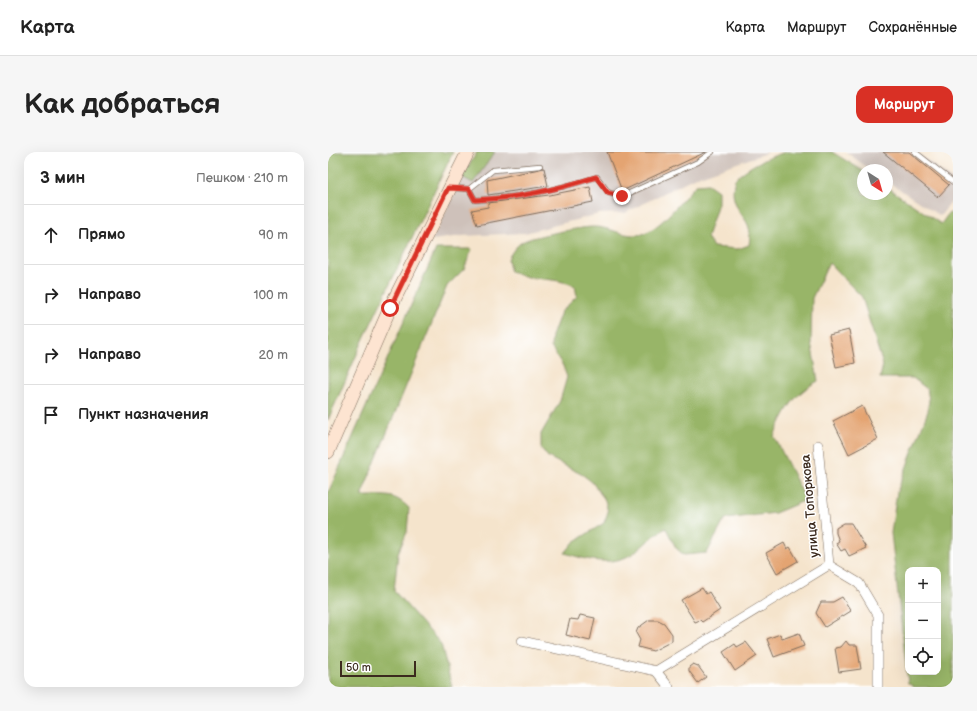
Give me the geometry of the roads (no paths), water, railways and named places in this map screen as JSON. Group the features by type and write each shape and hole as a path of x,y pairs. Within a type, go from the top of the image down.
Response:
{"main road":[{"path":"328,452 390,308 448,188 468,152"}],"street":[{"name":"улица Топоркова","path":"818,445 829,564 859,583 878,615 878,687"},
{"path":"656,671 829,564"},
{"path":"522,641 656,671 669,687"}],"lane":[{"path":"469,189 475,200 508,199 564,187 596,177 608,193 622,196 698,162 712,152"},
{"path":"915,152 953,182"},
{"path":"448,188 469,189 493,170 540,166"}]}
